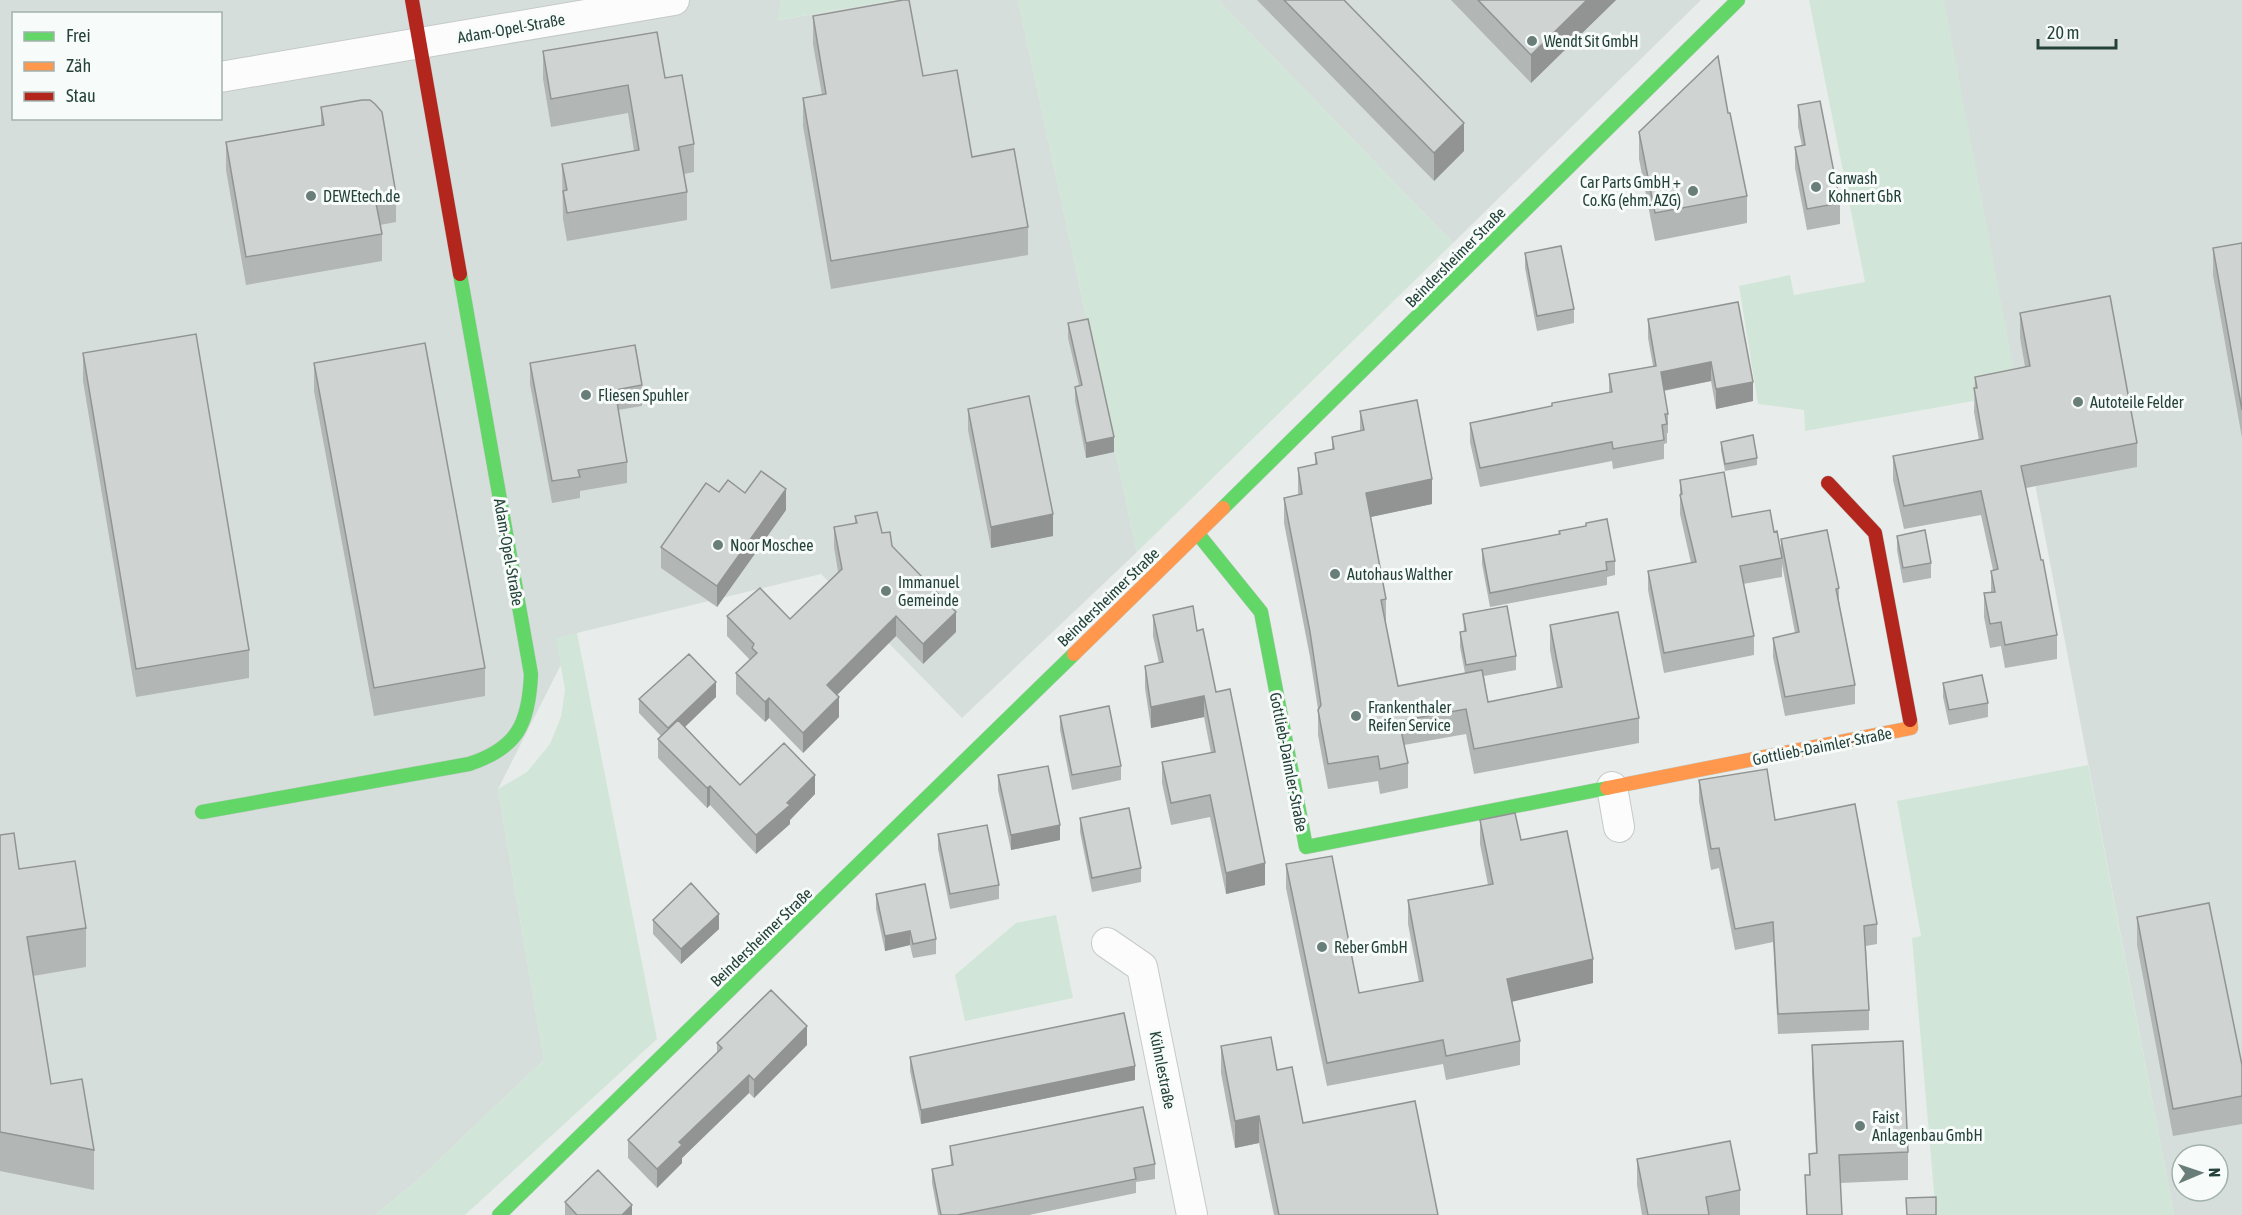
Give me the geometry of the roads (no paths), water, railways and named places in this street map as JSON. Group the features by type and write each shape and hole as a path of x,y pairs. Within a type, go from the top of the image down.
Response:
{"street":[{"name":"Adam-Opel-Straße","path":"202,812 469,764 497,753 520,731 530,704 531,674 412,0"},
{"name":"Adam-Opel-Straße","path":"222,77 674,0"},
{"name":"Beindersheimer Straße","path":"500,1215 1198,534 1738,0"},
{"name":"Gottlieb-Daimler-Straße","path":"1198,534 1261,612 1306,847 1911,728 1875,533 1828,483"},
{"path":"1611,787 1619,827"},
{"name":"Kühnlestraße","path":"1107,943 1142,967 1191,1215"}],"place":[{"name":"Wendt Sit GmbH","path":"1532,41"},
{"name":"Carwash Kohnert GbR","path":"1816,187"},
{"name":"Car Parts GmbH + Co.KG (ehm. AZG)","path":"1693,191"},
{"name":"DEWEtech.de","path":"311,196"},
{"name":"Fliesen Spuhler","path":"586,395"},
{"name":"Autoteile Felder","path":"2078,402"},
{"name":"Noor Moschee","path":"718,545"},
{"name":"Autohaus Walther","path":"1335,574"},
{"name":"Immanuel Gemeinde","path":"886,591"},
{"name":"Frankenthaler Reifen Service","path":"1356,716"},
{"name":"Reber GmbH","path":"1322,947"},
{"name":"Faist Anlagenbau GmbH","path":"1860,1126"}]}
